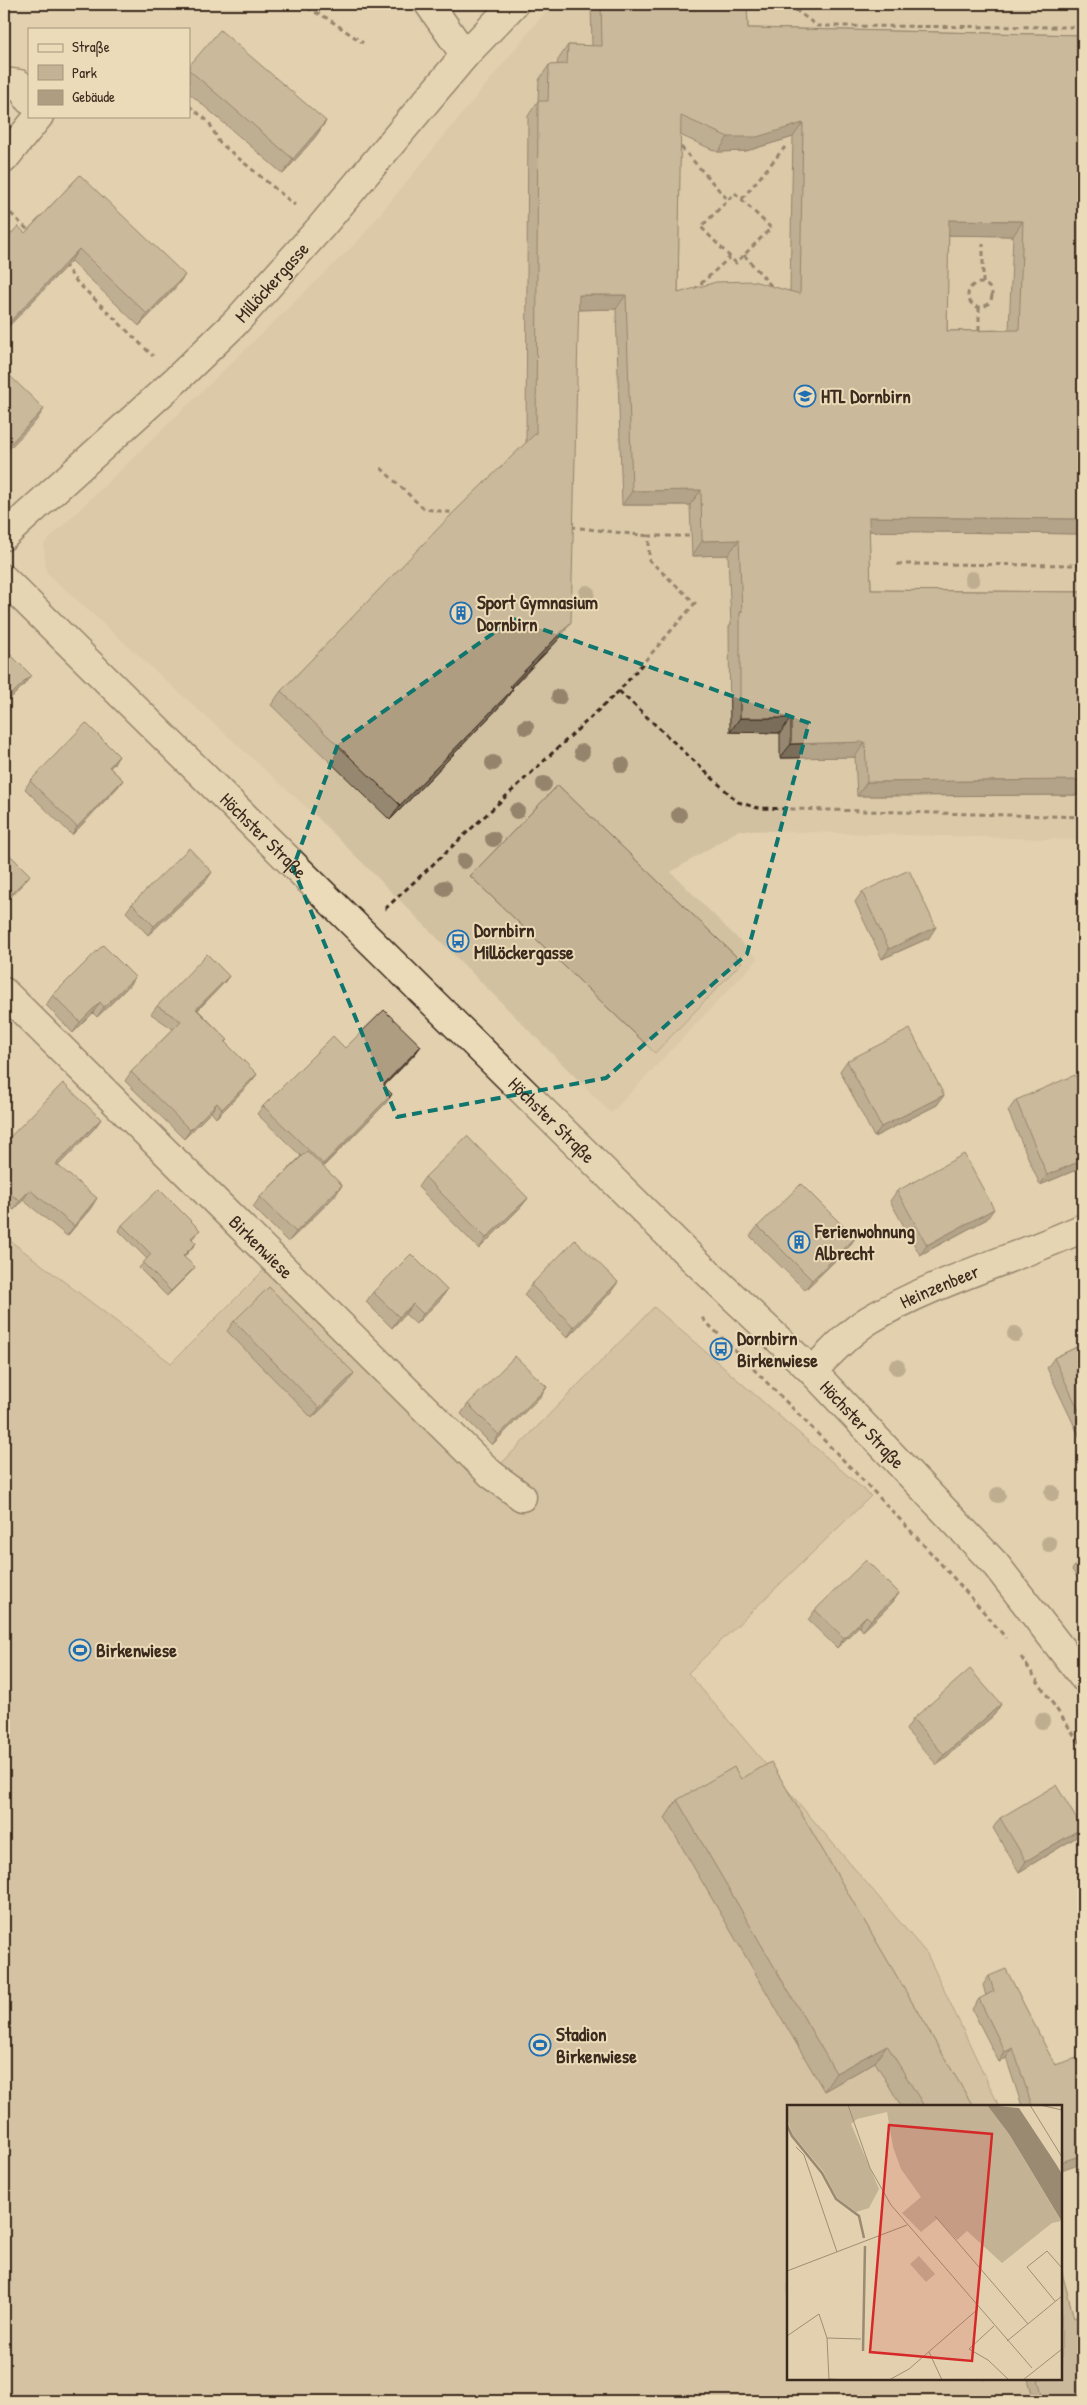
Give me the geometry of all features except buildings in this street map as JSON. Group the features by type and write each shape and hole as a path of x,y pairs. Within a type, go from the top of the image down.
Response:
{"street":[{"path":"429,4 465,55"},
{"name":"Millöckergasse","path":"4,536 177,379 234,324 321,227 465,55 514,4"},
{"path":"4,82 19,84 28,98"},
{"path":"4,159 36,118"},
{"name":"Höchster Straße","path":"4,579 692,1258 812,1371 996,1565 1083,1677"},
{"name":"Birkenwiese","path":"4,992 491,1474 522,1497"},
{"name":"Heinzenbeer","path":"812,1371 867,1321 903,1302 1038,1249 1083,1228"}],"path":[{"path":"78,4 84,9"},
{"path":"299,4 327,18 363,43"},
{"path":"788,4 817,26 1075,27 1083,30"},
{"path":"190,107 208,122 220,142 321,227"},
{"path":"681,147 728,200"},
{"path":"742,198 785,147"},
{"path":"735,193 771,228 736,263 701,228 728,200 735,193"},
{"path":"4,207 31,233"},
{"path":"983,244 983,283"},
{"path":"744,255 774,290"},
{"path":"692,292 730,257"},
{"path":"58,258 76,281 177,379"},
{"path":"983,283 990,287 993,295 989,304 979,307 969,301 968,295 974,284 983,283"},
{"path":"979,307 979,335"},
{"path":"381,468 424,509 463,514"},
{"path":"561,525 650,536 691,536"},
{"path":"385,909 619,691 695,603 649,560 650,536"},
{"path":"898,564 1083,565"},
{"path":"619,691 738,802 758,808 1083,817"},
{"path":"696,1313 821,1436 945,1566 1009,1642"},
{"path":"1015,1649 1083,1748"}],"highlighted area":[{"path":"513,619 809,723 747,954 606,1078 397,1117 293,868 338,744"}],"shaded area":[{"name":"HTL Dornbirn","path":"552,4 1083,4 1083,840 739,830 671,872 758,959 611,1113 315,815 46,572 44,544 359,240"}],"green space":[{"path":"558,785 742,962 655,1053 470,876"},
{"name":"Stadion Birkenwiese","path":"4,1236 171,1363 270,1264 497,1468 654,1307 871,1496 688,1673 927,1954 999,2105 787,2105 787,2380 1062,2380 1083,2401 4,2401"}],"place":[{"name":"HTL Dornbirn","path":"805,396"},
{"name":"Sport Gymnasium Dornbirn","path":"461,613"},
{"name":"Dornbirn Millöckergasse","path":"458,941"},
{"name":"Ferienwohnung Albrecht","path":"799,1242"},
{"name":"Dornbirn Birkenwiese","path":"721,1349"},
{"name":"Birkenwiese","path":"80,1650"},
{"name":"Stadion Birkenwiese","path":"540,2045"}]}
